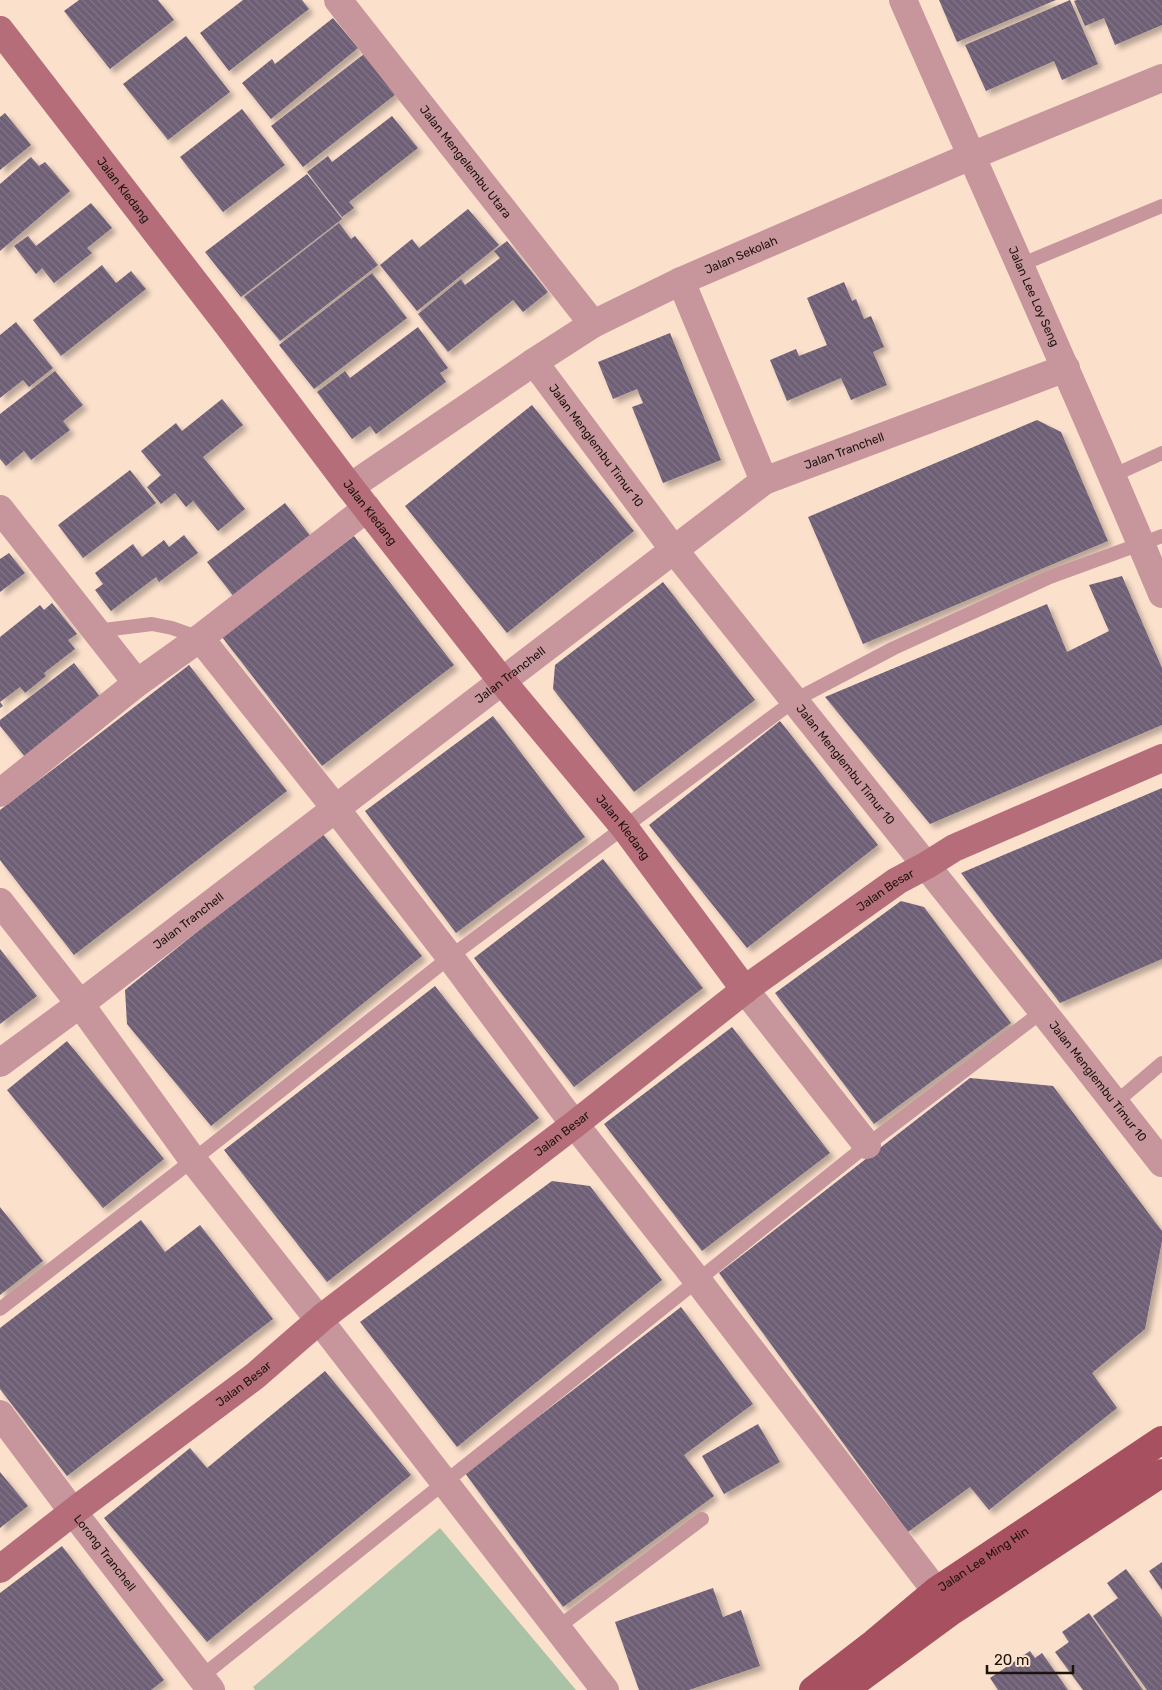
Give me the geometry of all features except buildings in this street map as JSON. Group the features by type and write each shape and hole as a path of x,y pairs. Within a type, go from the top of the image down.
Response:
{"main road":[{"name":"Jalan Kledang","path":"0,30 502,681 624,828 741,985"},
{"name":"Jalan Besar","path":"0,1551 68,1506 254,1376 316,1315 569,1118 741,985 897,881 921,858 984,815 1162,742"},
{"name":"Jalan Besar","path":"921,858 954,848 1162,758"},
{"name":"Jalan Lee Ming Hin","path":"813,1690 874,1644 936,1591 1162,1440"},
{"name":"Jalan Lee Ming Hin","path":"844,1690 952,1611 1162,1473"},
{"name":"Jalan Besar","path":"0,1569 68,1506"}],"street":[{"name":"Jalan Mengelembu Utara","path":"338,0 594,324"},
{"name":"Jalan Lee Loy Seng","path":"903,0 1112,476 1152,540 1162,594"},
{"name":"Jalan Sekolah","path":"0,793 137,683 200,638 359,497 534,362 594,324 681,281 971,156 1162,78"},
{"path":"681,281 764,481"},
{"name":"Jalan Menglembu Timur 10","path":"534,362 674,550 1162,1163"},
{"name":"Jalan Tranchell","path":"0,1063 336,809 764,481 1066,368"},
{"path":"0,508 137,683"},
{"path":"200,638 336,809 450,957 569,1118 698,1280 936,1591"},
{"path":"0,902 80,1004 193,1160 316,1315 605,1690"},
{"path":"741,985 867,1145"},
{"name":"Lorong Tranchell","path":"0,1414 68,1506 206,1683"}],"lane":[{"path":"1020,266 1162,206"},
{"path":"1112,476 1162,453"},
{"path":"0,1309 193,1160 450,957 795,700 894,648 1050,577 1152,540"},
{"path":"96,630 152,624 172,628 200,638"},
{"path":"206,1683 444,1482 867,1145 1043,1012"},
{"path":"1115,1103 1162,1063"},
{"path":"557,1628 702,1519"}],"green space":[{"path":"440,1528 576,1690 255,1690 253,1687"}]}
